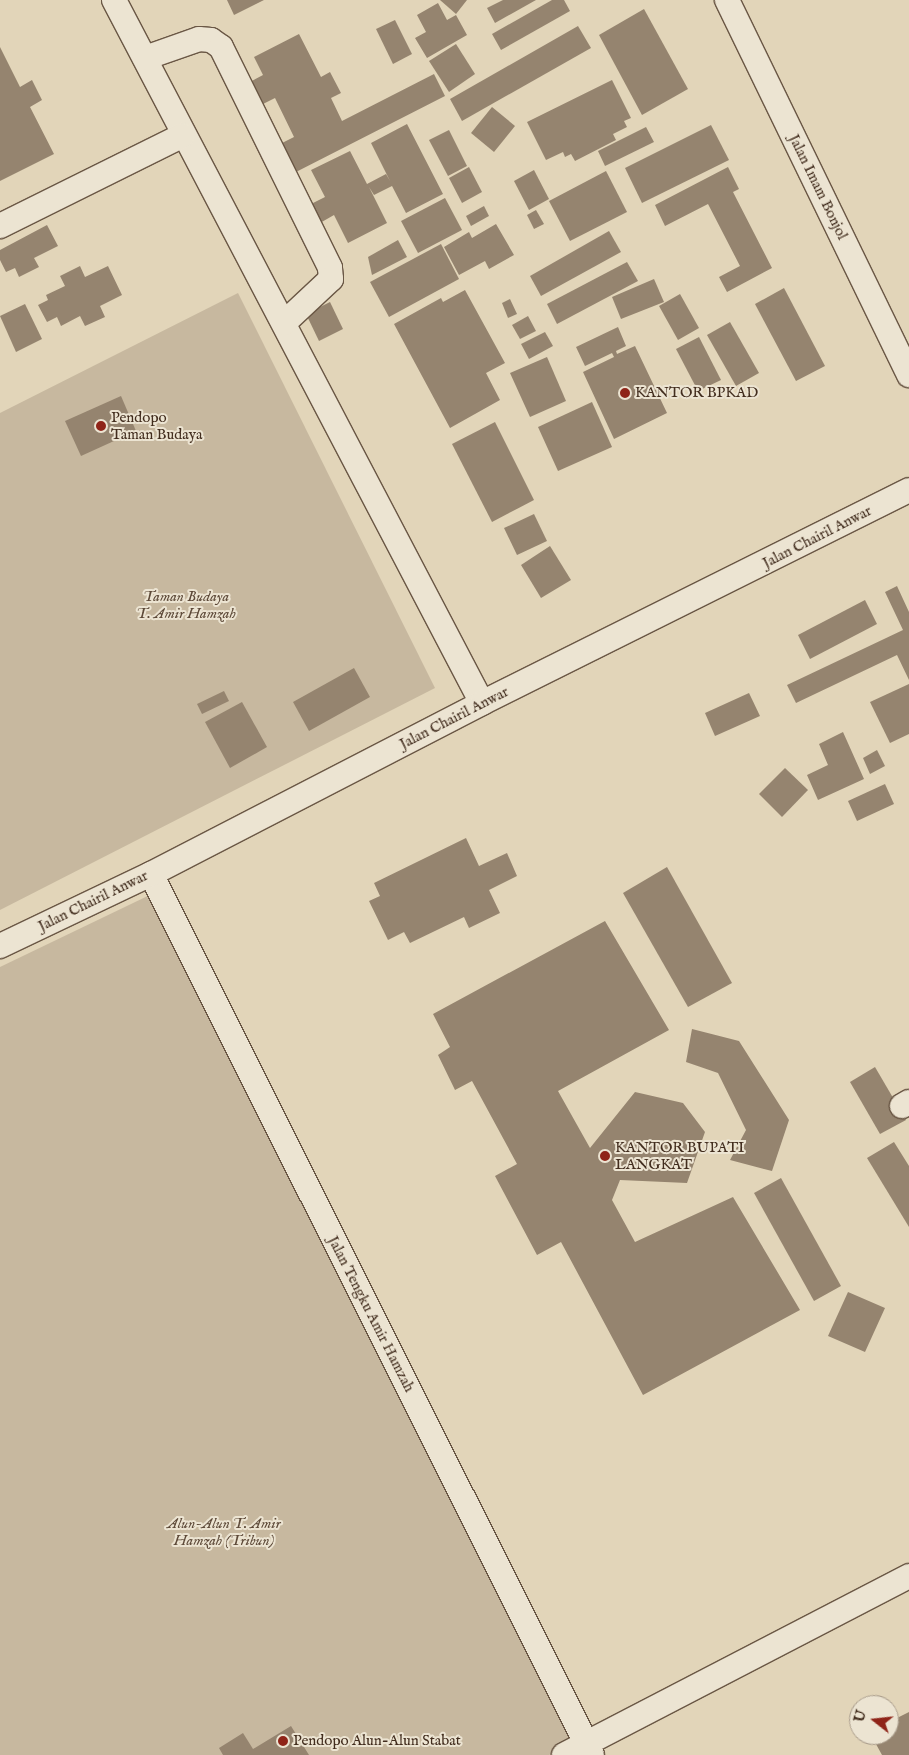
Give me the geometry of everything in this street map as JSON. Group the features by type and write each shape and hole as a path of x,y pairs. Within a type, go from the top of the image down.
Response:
{"street":[{"path":"114,0 482,703"},
{"name":"Jalan Imam Bonjol","path":"727,0 909,374"},
{"path":"145,58 199,39 212,40 221,47 330,268 331,279 284,323"},
{"path":"0,226 183,135"},
{"name":"Jalan Chairil Anwar","path":"0,946 151,874 482,703 909,490"},
{"name":"Jalan Tengku Amir Hamzah","path":"151,874 589,1749"},
{"path":"564,1755 589,1749 909,1576"}],"green space":[{"name":"Taman Budaya T. Amir Hamzah","path":"238,293 435,688 0,910 0,413"},
{"name":"Alun-Alun T. Amir Hamzah (Tribun)","path":"156,892 578,1741 549,1755 0,1755 0,967"}],"building":[{"path":"227,0 264,0 234,15"},
{"path":"440,0 467,0 456,14"},
{"path":"503,0 536,0 495,23 487,8"},
{"path":"552,0 564,0 570,11 501,50 492,34"},
{"path":"438,3 447,20 456,15 467,35 427,58 415,38 426,32 417,15"},
{"path":"644,9 688,89 642,115 599,35"},
{"path":"395,20 412,54 393,64 376,29"},
{"path":"578,26 591,48 462,121 450,99"},
{"path":"299,34 321,77 330,72 341,93 331,98 342,121 434,74 445,96 294,173 280,144 294,137 275,98 259,106 248,83 263,75 254,57"},
{"path":"456,44 475,74 449,92 429,61"},
{"path":"0,47 20,87 32,80 42,100 30,107 54,154 0,181"},
{"path":"612,80 631,118 624,121 627,127 613,134 616,140 575,161 571,154 565,157 563,152 546,160 527,122"},
{"path":"492,107 515,126 494,152 471,133"},
{"path":"407,124 443,194 406,213 392,186 374,195 369,187 387,223 348,243 334,215 320,223 311,204 325,197 311,170 350,151 367,184 386,174 390,181 371,143"},
{"path":"711,125 729,160 642,203 625,168"},
{"path":"646,127 654,142 605,166 598,151"},
{"path":"449,130 467,166 448,176 429,140"},
{"path":"469,167 482,192 462,203 449,178"},
{"path":"728,167 739,189 733,192 772,268 727,292 719,277 740,266 708,204 665,226 655,205"},
{"path":"534,170 549,199 529,210 514,181"},
{"path":"606,171 627,212 570,241 549,201"},
{"path":"445,198 462,230 418,253 401,221"},
{"path":"484,206 489,216 471,226 466,216"},
{"path":"536,210 544,224 534,229 527,215"},
{"path":"496,224 514,255 489,269 485,261 459,275 444,247 469,232 472,238"},
{"path":"47,225 58,246 34,258 39,267 19,277 15,268 6,272 0,260 0,250"},
{"path":"609,231 621,252 541,296 530,276"},
{"path":"398,240 407,257 372,275 368,257"},
{"path":"441,244 459,279 389,317 370,282"},
{"path":"627,262 638,281 557,324 547,304"},
{"path":"80,266 85,277 108,266 122,295 100,306 105,317 85,326 80,316 61,326 57,317 47,322 38,305 48,300 46,295 65,286 60,276"},
{"path":"654,279 664,302 621,319 612,297"},
{"path":"784,288 825,366 796,381 755,304"},
{"path":"465,290 505,363 486,373 500,400 450,428 394,324 441,298 443,302"},
{"path":"680,294 699,328 678,340 659,306"},
{"path":"510,299 517,314 508,318 502,303"},
{"path":"330,302 343,329 319,341 306,314"},
{"path":"25,304 42,339 16,352 0,316"},
{"path":"528,316 536,331 520,339 512,325"},
{"path":"730,322 759,373 736,386 707,335"},
{"name":"KANTOR BPKAD","path":"618,327 626,346 616,351 617,354 635,346 667,413 614,439 583,372 614,357 612,353 585,366 576,347"},
{"path":"545,332 553,346 529,359 521,344"},
{"path":"699,337 721,380 698,391 676,349"},
{"path":"547,357 566,401 530,417 510,373"},
{"name":"Pendopo Taman Budaya","path":"121,396 136,431 81,456 65,421"},
{"path":"592,402 612,447 558,471 538,427"},
{"path":"495,422 534,500 492,522 452,444"},
{"path":"534,514 547,541 517,555 504,528"},
{"path":"550,546 571,580 541,598 521,565"},
{"path":"897,586 909,612 909,680 897,655 796,703 787,685 903,630 885,592"},
{"path":"865,600 877,624 810,659 798,635"},
{"path":"354,668 370,697 309,731 293,702"},
{"path":"909,684 909,734 890,743 870,702"},
{"path":"224,691 229,701 202,714 197,704"},
{"path":"749,693 760,716 715,736 705,713"},
{"path":"242,702 267,747 230,768 205,722"},
{"path":"843,732 864,779 818,800 807,775 828,765 819,744"},
{"path":"877,750 885,766 870,774 863,758"},
{"path":"785,768 808,790 782,817 759,794"},
{"path":"885,784 894,804 857,821 848,801"},
{"path":"466,838 479,866 507,853 517,876 489,890 500,913 469,928 464,917 410,943 404,932 388,940 369,901 380,896 374,883"},
{"path":"667,867 732,983 688,1007 623,893"},
{"name":"KANTOR BUPATI LANGKAT","path":"605,921 669,1030 558,1091 590,1148 635,1092 683,1103 705,1132 687,1183 620,1180 612,1200 635,1242 733,1197 800,1310 643,1395 561,1242 537,1255 495,1176 517,1164 472,1081 455,1090 438,1055 450,1047 433,1014"},
{"path":"692,1029 739,1041 789,1120 772,1171 730,1160 746,1130 718,1073 686,1062"},
{"path":"875,1067 906,1120 880,1134 850,1082"},
{"path":"894,1142 909,1166 909,1227 867,1158"},
{"path":"781,1178 841,1286 814,1301 754,1193"},
{"path":"848,1292 885,1308 865,1352 828,1336"},
{"path":"909,1712 909,1755 882,1755 876,1745 899,1745 899,1717"},
{"name":"Pendopo Alun-Alun Stabat","path":"291,1726 309,1755 223,1755 219,1748 243,1733 253,1749"}],"place":[{"name":"KANTOR BPKAD","path":"625,393"},
{"name":"Pendopo Taman Budaya","path":"101,426"},
{"name":"KANTOR BUPATI LANGKAT","path":"605,1156"},
{"name":"Pendopo Alun-Alun Stabat","path":"283,1741"}]}
